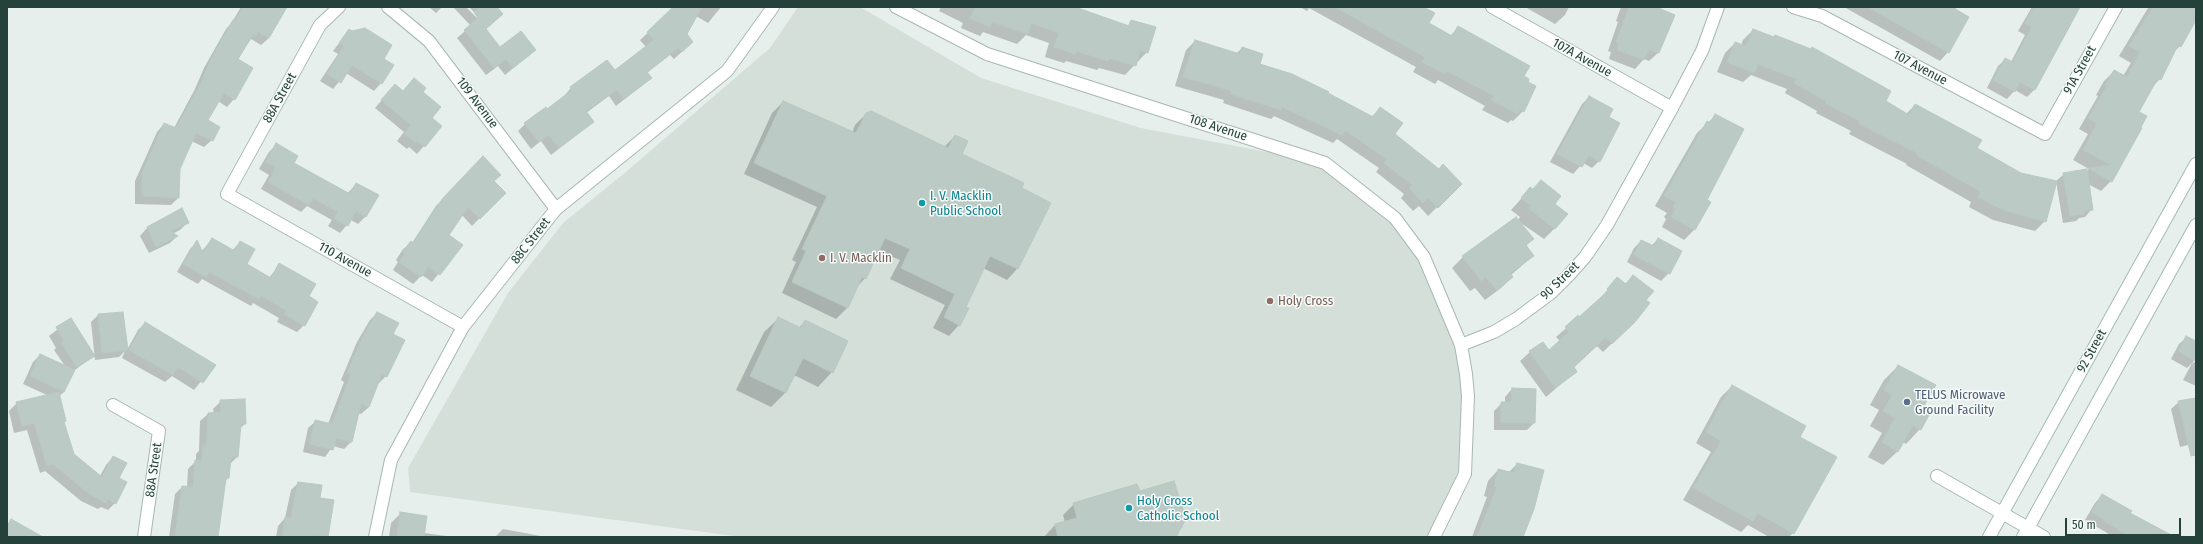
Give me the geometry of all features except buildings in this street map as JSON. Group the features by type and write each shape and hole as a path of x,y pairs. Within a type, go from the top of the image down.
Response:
{"street":[{"name":"88A Street","path":"227,194 320,25 339,7"},
{"name":"109 Avenue","path":"388,7 430,41 556,208"},
{"name":"88C Street","path":"375,537 391,460 463,327 556,208 728,71 773,7"},
{"name":"108 Avenue","path":"896,7 987,54 1325,163 1395,218 1420,251 1424,257 1461,345"},
{"name":"107A Avenue","path":"1492,7 1672,108"},
{"name":"90 Street","path":"1461,345 1516,319 1551,292 1574,269 1607,225 1672,108 1702,51 1718,7"},
{"name":"107 Avenue","path":"1793,7 1822,16 2045,134"},
{"name":"91A Street","path":"2045,134 2116,7"},
{"name":"92 Street","path":"1989,537 2196,164"},
{"name":"110 Avenue","path":"227,194 463,327"},
{"path":"2026,533 2196,225"},
{"path":"1434,537 1465,474 1468,396 1461,345"},
{"name":"88A Street","path":"113,405 159,431 144,537"},
{"path":"1937,476 2002,513 2026,533 2044,537"}],"shaded area":[{"name":"I. V. Macklin","path":"798,7 860,7 981,78 1141,128 1325,163 1395,218 1424,257 1461,345 1465,474 1430,537 741,537 410,492 408,468 508,293 563,223 627,171 770,48"}],"place":[{"name":"I. V. Macklin Public School","path":"922,203"},
{"name":"I. V. Macklin","path":"822,258"},
{"name":"Holy Cross","path":"1270,301"},
{"name":"TELUS Microwave Ground Facility","path":"1907,402"},
{"name":"Holy Cross Catholic School","path":"1129,508"}]}
